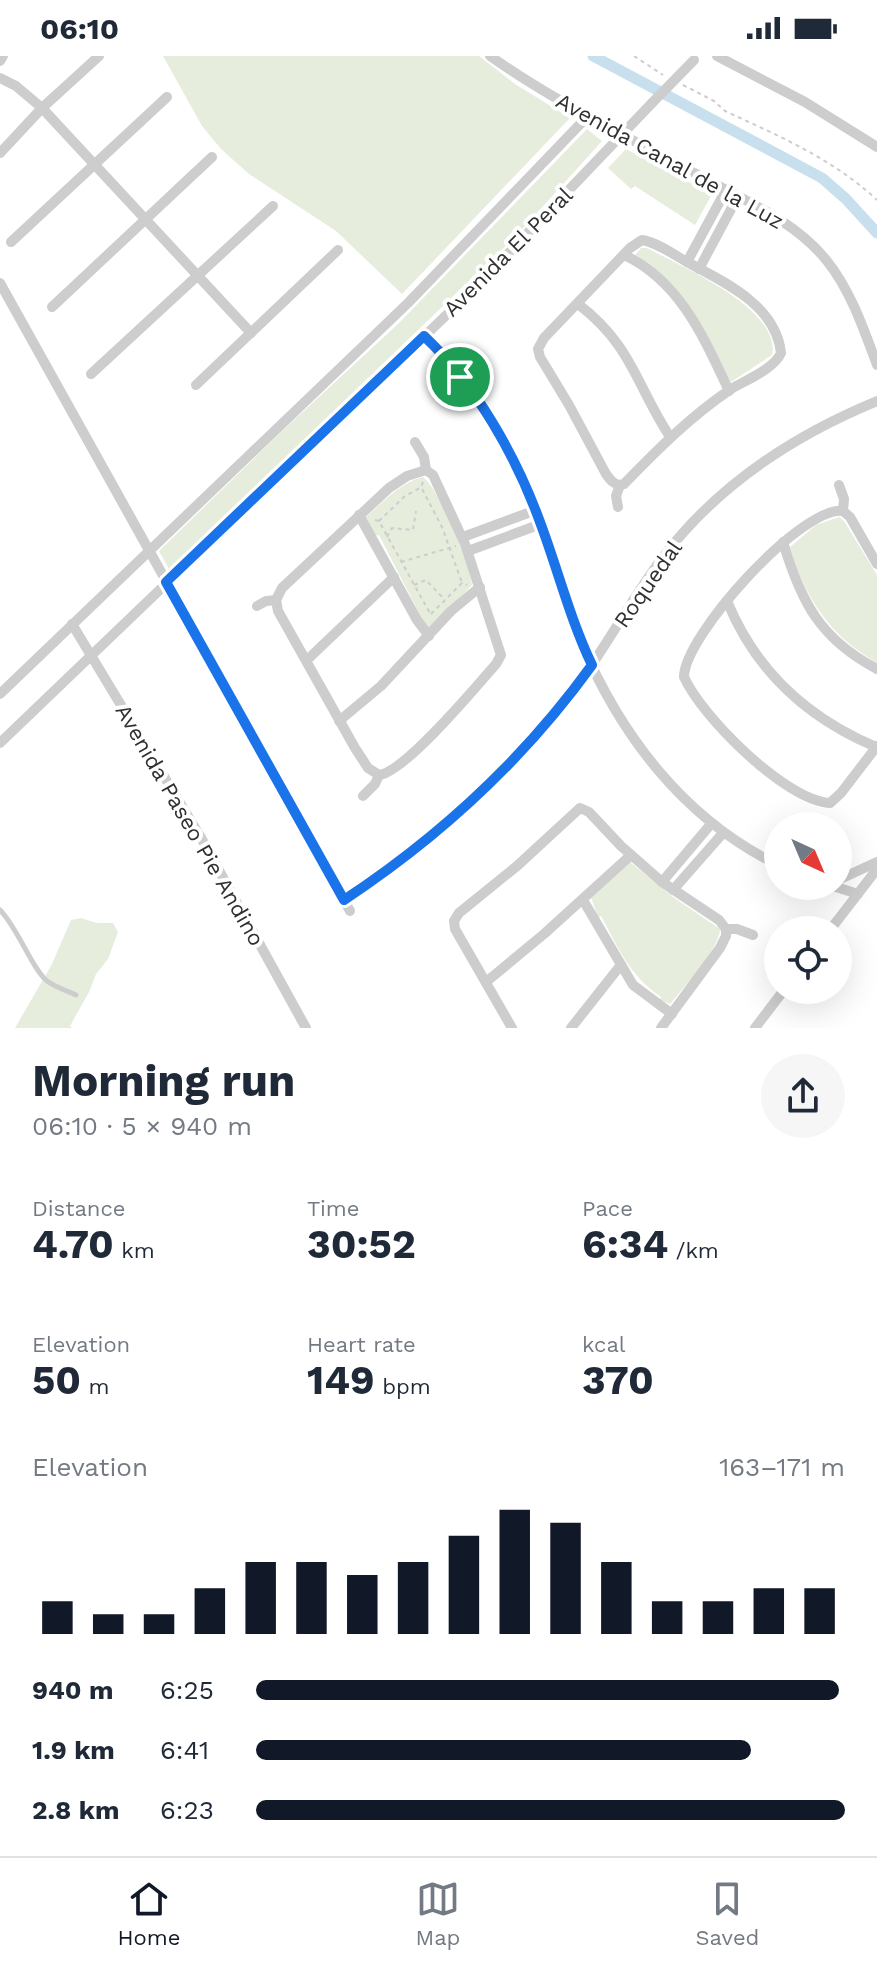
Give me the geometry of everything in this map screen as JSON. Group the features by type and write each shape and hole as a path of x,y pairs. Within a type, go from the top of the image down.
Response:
{"street":[{"path":"0,153 42,108 99,56"},
{"name":"Avenida Canal de la Luz","path":"490,56 530,84 587,117 738,196 795,230 826,259 848,294 877,365"},
{"path":"717,56 805,102 877,147"},
{"name":"Avenida El Peral","path":"0,743 521,242 696,58"},
{"path":"0,78 16,86 42,108 251,333"},
{"path":"11,242 167,97"},
{"name":"Avenida El Peral","path":"0,694 408,303 587,117"},
{"path":"52,307 212,157"},
{"path":"687,262 726,190"},
{"path":"699,269 738,196"},
{"path":"91,374 273,206"},
{"path":"642,240 739,292 760,309 778,341 780,357 729,391 670,437 620,485 606,474 538,349 541,341 624,255 642,240"},
{"path":"196,385 338,250"},
{"path":"624,255 652,270 672,289 702,337 729,391"},
{"path":"0,283 350,911"},
{"path":"578,304 603,325 617,342 670,437"},
{"path":"424,336 479,404 516,467 536,510 592,665 618,717 674,788 711,824 764,857"},
{"name":"Roquedal","path":"344,900 412,852 476,799 528,746 592,665 661,560 721,496 756,466 790,443 877,401"},
{"path":"379,775 387,773 429,736 479,684 501,655 465,544 436,481 426,470 424,457 415,442"},
{"path":"379,775 365,764 339,721 278,611 276,600 282,588 394,483 426,470"},
{"path":"618,507 616,496 620,485"},
{"path":"839,485 844,499 843,511"},
{"path":"465,544 536,510"},
{"path":"727,601 749,646 788,693 826,722 876,747 830,803 799,790 747,755 708,712 687,683 684,673 700,640 727,601 759,565 783,542 825,514 843,511"},
{"path":"843,511 850,517 877,564"},
{"path":"359,515 421,627 429,636"},
{"path":"465,544 541,524"},
{"path":"783,542 800,593 821,626 846,651 877,669"},
{"path":"307,660 394,577"},
{"path":"339,721 381,686 460,602 480,587"},
{"path":"257,606 276,600"},
{"name":"Avenida Paseo Pie Andino","path":"72,624 200,836 306,1028"},
{"path":"363,796 379,775"},
{"path":"512,1028 455,929 454,921 459,913 517,866 574,811 582,808 662,882 719,920 726,929 720,948 661,1028"},
{"path":"662,882 711,824"},
{"path":"673,890 723,833"},
{"path":"486,982 631,855"},
{"path":"852,874 877,862"},
{"path":"841,916 877,869"},
{"path":"852,892 858,894"},
{"path":"583,900 636,988 672,1014"},
{"path":"726,929 753,935"},
{"path":"571,1028 620,966"},
{"path":"755,1028 773,1004"}],"lane":[{"path":"0,910 12,922 48,982 76,995"}],"path":[{"path":"634,56 670,78"},
{"path":"682,84 714,101 725,111 836,166 877,200"},
{"path":"426,470 421,487 450,547 462,583"},
{"path":"379,521 410,492 421,487"},
{"path":"386,537 392,528 413,530 416,511"},
{"path":"359,515 379,521 431,615"},
{"path":"401,562 465,544"},
{"path":"413,585 426,580 445,600"}],"green space":[{"path":"163,56 479,56 515,84 570,118 402,294 336,231 249,174 221,149 202,126"},
{"path":"587,129 602,141 518,234 169,569 159,551 398,324"},
{"path":"626,149 712,194 695,225 635,186 631,189 608,168"},
{"path":"641,248 647,248 704,278 746,306 761,321 771,338 772,355 731,382 682,299 661,276 635,255"},
{"path":"423,477 430,484 453,528 472,585 431,630 418,616 379,535 375,536 366,517 400,488"},
{"path":"839,517 877,575 877,663 846,641 822,614 803,583 790,547 816,525"},
{"path":"630,862 720,929 708,957 670,1004 660,1000 661,997 633,970 601,916 598,918 591,897"},
{"path":"81,918 97,923 113,923 118,932 108,959 96,974 70,1026 72,1028 15,1028 52,964 71,920"}],"waterway":[{"path":"593,56 822,178 877,233"}],"route":[{"path":"424,336 460,377 500,438 531,498 592,665 556,714 476,799 412,852 344,900 166,582 424,336"}]}
